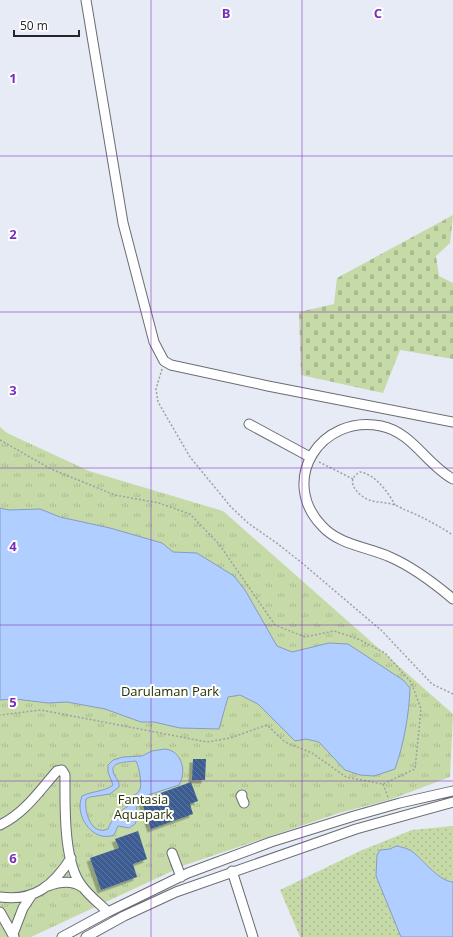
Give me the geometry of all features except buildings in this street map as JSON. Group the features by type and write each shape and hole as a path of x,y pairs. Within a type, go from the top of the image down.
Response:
{"street":[{"path":"86,0 123,223 154,342 164,361 176,366 268,386 453,422"},
{"path":"249,424 310,457"},
{"path":"453,479 438,470 403,436 382,426 361,425 340,430 331,435 322,443 310,457 304,479 304,494 314,518 326,531 340,539 398,560 423,576 453,599"},
{"path":"0,825 24,808 57,771 62,770 65,774 65,817 71,858 77,878 82,887"},
{"path":"62,937 108,912 181,877 271,842 354,816 453,791"},
{"path":"86,937 124,916 176,892 232,871 356,829 453,802"},
{"path":"172,853 181,877"},
{"path":"0,897 14,898 31,896 40,892 65,867 71,858"},
{"path":"232,871 253,937"},
{"path":"47,886 68,882 78,884 108,912"},
{"path":"13,936 23,908 31,896"},
{"path":"0,912 13,936"}],"path":[{"path":"164,361 156,389 158,402 190,457 232,507 248,523 278,544 376,626 432,684 453,694"},
{"path":"0,440 51,469 115,495 159,503 190,514 219,544 275,625 305,637 334,632 358,639 385,652 411,682 421,710 415,769 383,784 346,777 312,753 285,742 267,725 230,738 207,742 41,710 0,715"},
{"path":"310,457 352,479 354,488 363,497 378,503 395,505 420,516 453,535"},
{"path":"352,479 360,472 370,475 386,491 395,505"},
{"path":"383,784 391,806"}],"green space":[{"path":"453,215 450,243 436,256 439,276 453,283 453,359 400,350 383,393 301,375 299,312 334,304 337,278"},
{"name":"Darulaman Park","path":"0,427 7,433 89,471 223,511 453,714 450,777 389,800 339,813 185,865 31,937 0,937"},
{"path":"453,826 453,882 437,875 408,849 396,846 390,849 380,850 376,876 401,937 300,937 280,890 360,851 412,830"}],"water":[{"path":"0,508 9,510 40,509 60,517 110,528 162,543 173,552 197,553 234,576 245,590 277,646 292,652 329,643 348,644 403,680 410,688 407,719 395,769 374,776 360,775 345,770 319,742 306,739 295,741 258,704 240,695 228,697 219,729 180,728 154,722 141,722 105,709 67,702 48,703 15,699 0,700"},
{"path":"165,749 171,751 179,758 183,768 183,774 179,785 139,798 136,811 138,816 135,824 129,828 118,826 114,835 107,836 101,836 90,830 83,819 81,812 80,806 82,796 106,789 113,785 108,772 108,765 113,760 123,757 142,756 152,751","holes":["136,761 141,781 139,791 131,797 128,806 116,816 108,829 97,829 90,822 86,810 86,799 110,794 119,787 119,782 113,771 115,765"]},
{"path":"396,846 406,848 437,875 453,882 453,937 401,937 376,876 377,855 380,850 390,849"}],"park label":[{"name":"Fantasia Aquapark","path":"143,806"}]}
